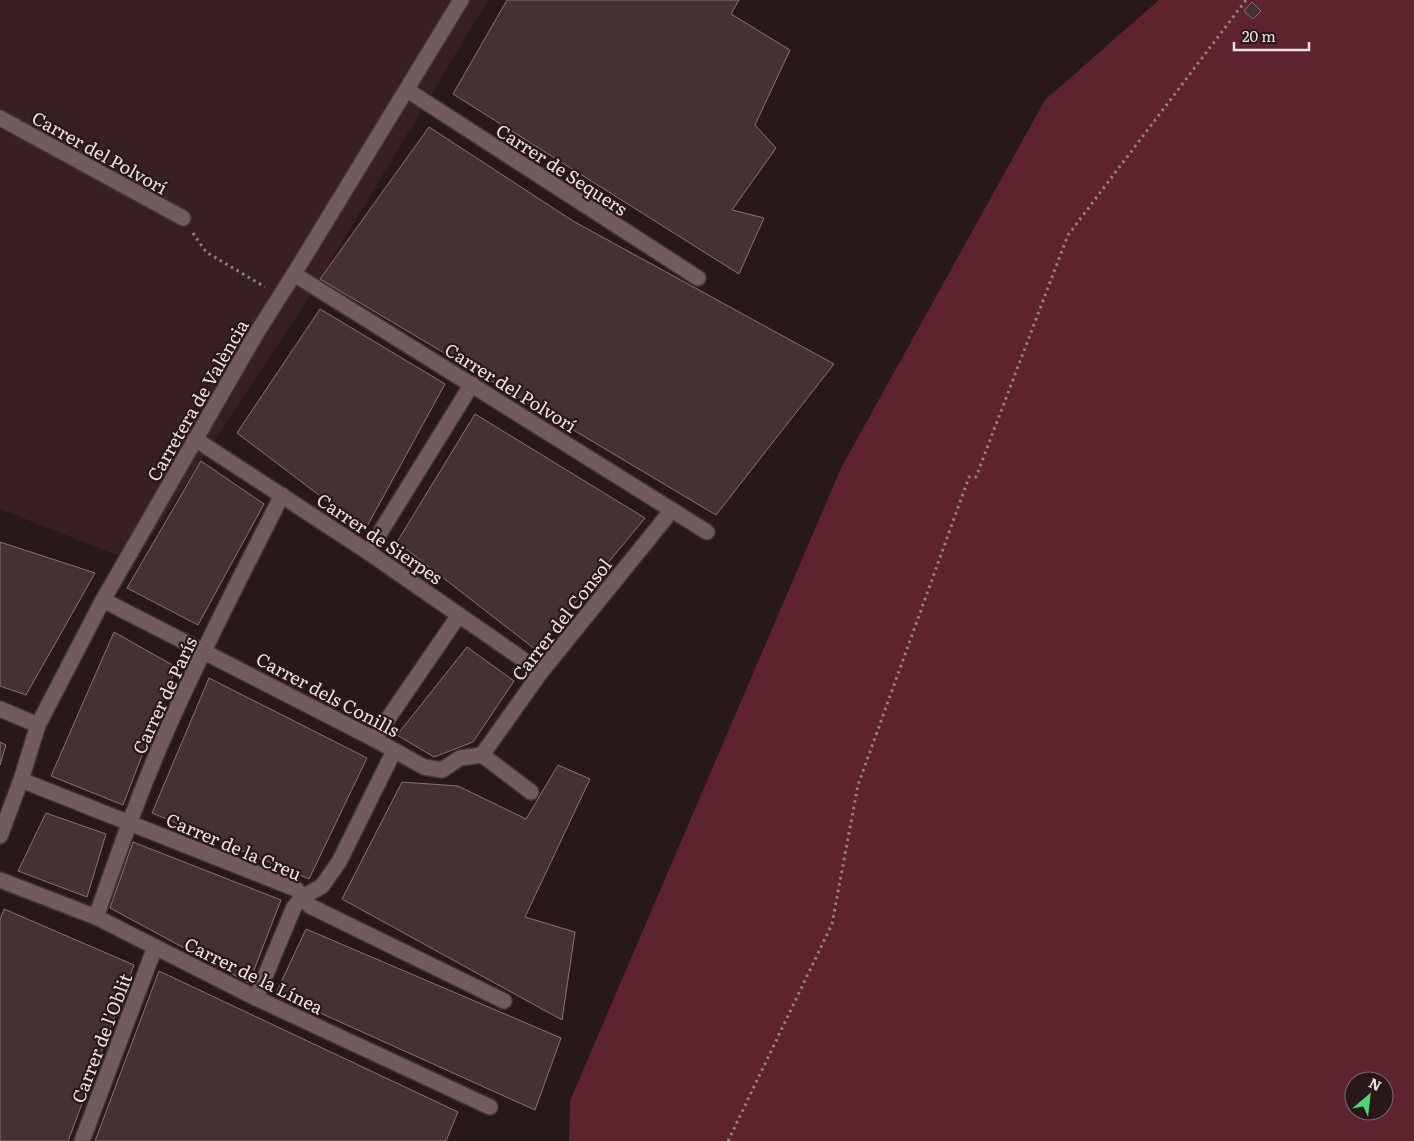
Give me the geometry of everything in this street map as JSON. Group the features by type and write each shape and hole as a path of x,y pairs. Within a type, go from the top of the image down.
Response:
{"street":[{"name":"Carretera de València","path":"0,836 21,780 38,725 102,600 256,334 461,0"},
{"name":"Carrer de Sequers","path":"406,90 698,278"},
{"name":"Carrer del Polvorí","path":"0,118 182,218"},
{"name":"Carrer del Polvorí","path":"294,274 707,532"},
{"path":"368,552 472,384"},
{"name":"Carrer de Sierpes","path":"196,439 368,552 541,672"},
{"name":"Carrer de París","path":"96,918 129,823 167,729 282,495"},
{"name":"Carrer del Consol","path":"482,754 541,672 672,510"},
{"name":"Carrer dels Conills","path":"102,600 374,739 424,767 442,770 460,758 482,754"},
{"path":"374,739 459,615"},
{"path":"0,708 38,725"},
{"path":"256,998 294,907 303,897 322,886 339,862 394,750"},
{"path":"482,754 531,792"},
{"name":"Carrer de la Creu","path":"21,780 296,889 310,906 504,1001"},
{"name":"Carrer de la Línea","path":"0,880 96,918 256,998 490,1106"},
{"name":"Carrer de l'Oblit","path":"82,1141 155,947"}],"path":[{"path":"728,1141 832,924 858,785 969,477 976,477 1068,235 1246,0"},
{"path":"182,218 206,252 281,296"}],"shaded area":[{"path":"0,0 488,0 303,307 134,562 0,509"},
{"path":"1159,0 1414,0 1414,1141 569,1141 570,1101 841,468 1045,100"}],"building":[{"path":"507,0 739,0 731,14 790,50 755,125 776,148 732,210 764,218 739,274 453,94"},
{"path":"1252,2 1261,11 1253,19 1244,11"},
{"path":"429,127 573,221 834,364 716,515 320,279"},
{"path":"320,309 445,384 365,530 237,433"},
{"path":"475,414 645,518 536,650 397,542"},
{"path":"201,461 264,504 198,625 127,588"},
{"path":"0,542 95,573 26,695 0,686"},
{"path":"114,632 176,667 123,805 51,776"},
{"path":"467,647 514,681 473,742 434,757 397,735"},
{"path":"209,678 367,758 309,879 152,813"},
{"path":"0,742 6,745 0,765"},
{"path":"558,765 590,779 525,917 575,932 562,1020 342,899 402,782 458,786 526,819"},
{"path":"46,813 106,834 87,897 18,871"},
{"path":"133,842 281,900 249,983 110,908"},
{"path":"4,909 134,965 68,1141 0,1141 0,920"},
{"path":"306,929 561,1038 535,1110 276,993"},
{"path":"159,971 458,1112 446,1141 95,1141"}]}
